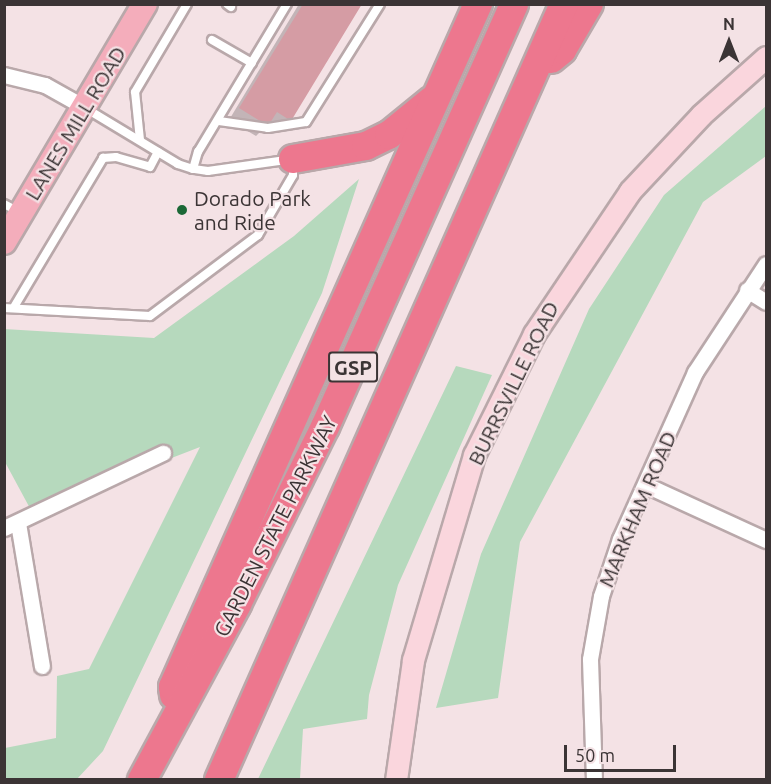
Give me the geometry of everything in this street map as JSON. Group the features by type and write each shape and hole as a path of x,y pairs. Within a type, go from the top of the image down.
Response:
{"highway":[{"path":"175,721 173,687 478,4"},
{"name":"GARDEN STATE PARKWAY","path":"142,780 175,721 326,426 514,4"},
{"name":"GSP","path":"219,780 564,4"},
{"path":"533,74 562,50 589,4"},
{"path":"293,159 366,146 389,135 438,95"}],"main road":[{"name":"LANES MILL ROAD","path":"4,242 13,209 84,107 145,4"},
{"name":"BURRSVILLE ROAD","path":"396,780 412,660 474,455 534,334 630,191 701,115 766,57"}],"street":[{"path":"4,75 45,85 84,107"},
{"name":"MARKHAM ROAD","path":"594,780 590,659 592,632 620,539 695,372 766,264"},
{"path":"747,290 766,302"},
{"path":"42,666 11,526 163,453"},
{"path":"646,485 766,540"}],"lane":[{"path":"140,140 135,92 187,4"},
{"path":"193,169 198,152 219,121 287,4"},
{"path":"219,121 268,128 306,122 380,4"},
{"path":"212,40 252,63"},
{"path":"4,308 150,316 258,235 293,175 293,159 208,171 193,169 158,152 84,107"},
{"path":"15,307 104,158 116,157 150,167 158,152"}],"green space":[{"path":"766,106 766,156 703,202 520,542 498,698 436,708 481,554 589,309 664,195"},
{"path":"359,179 322,293 103,751 77,779 5,779 5,748 56,738 57,676 89,669 200,447 32,512 5,462 4,329 154,338 294,236"},
{"path":"456,366 492,375 398,585 369,695 367,719 303,729 300,779 258,779"}],"building":[{"path":"303,4 362,4 291,121 277,112 268,126 239,108"}],"place":[{"name":"Dorado Park and Ride","path":"182,210"}]}
